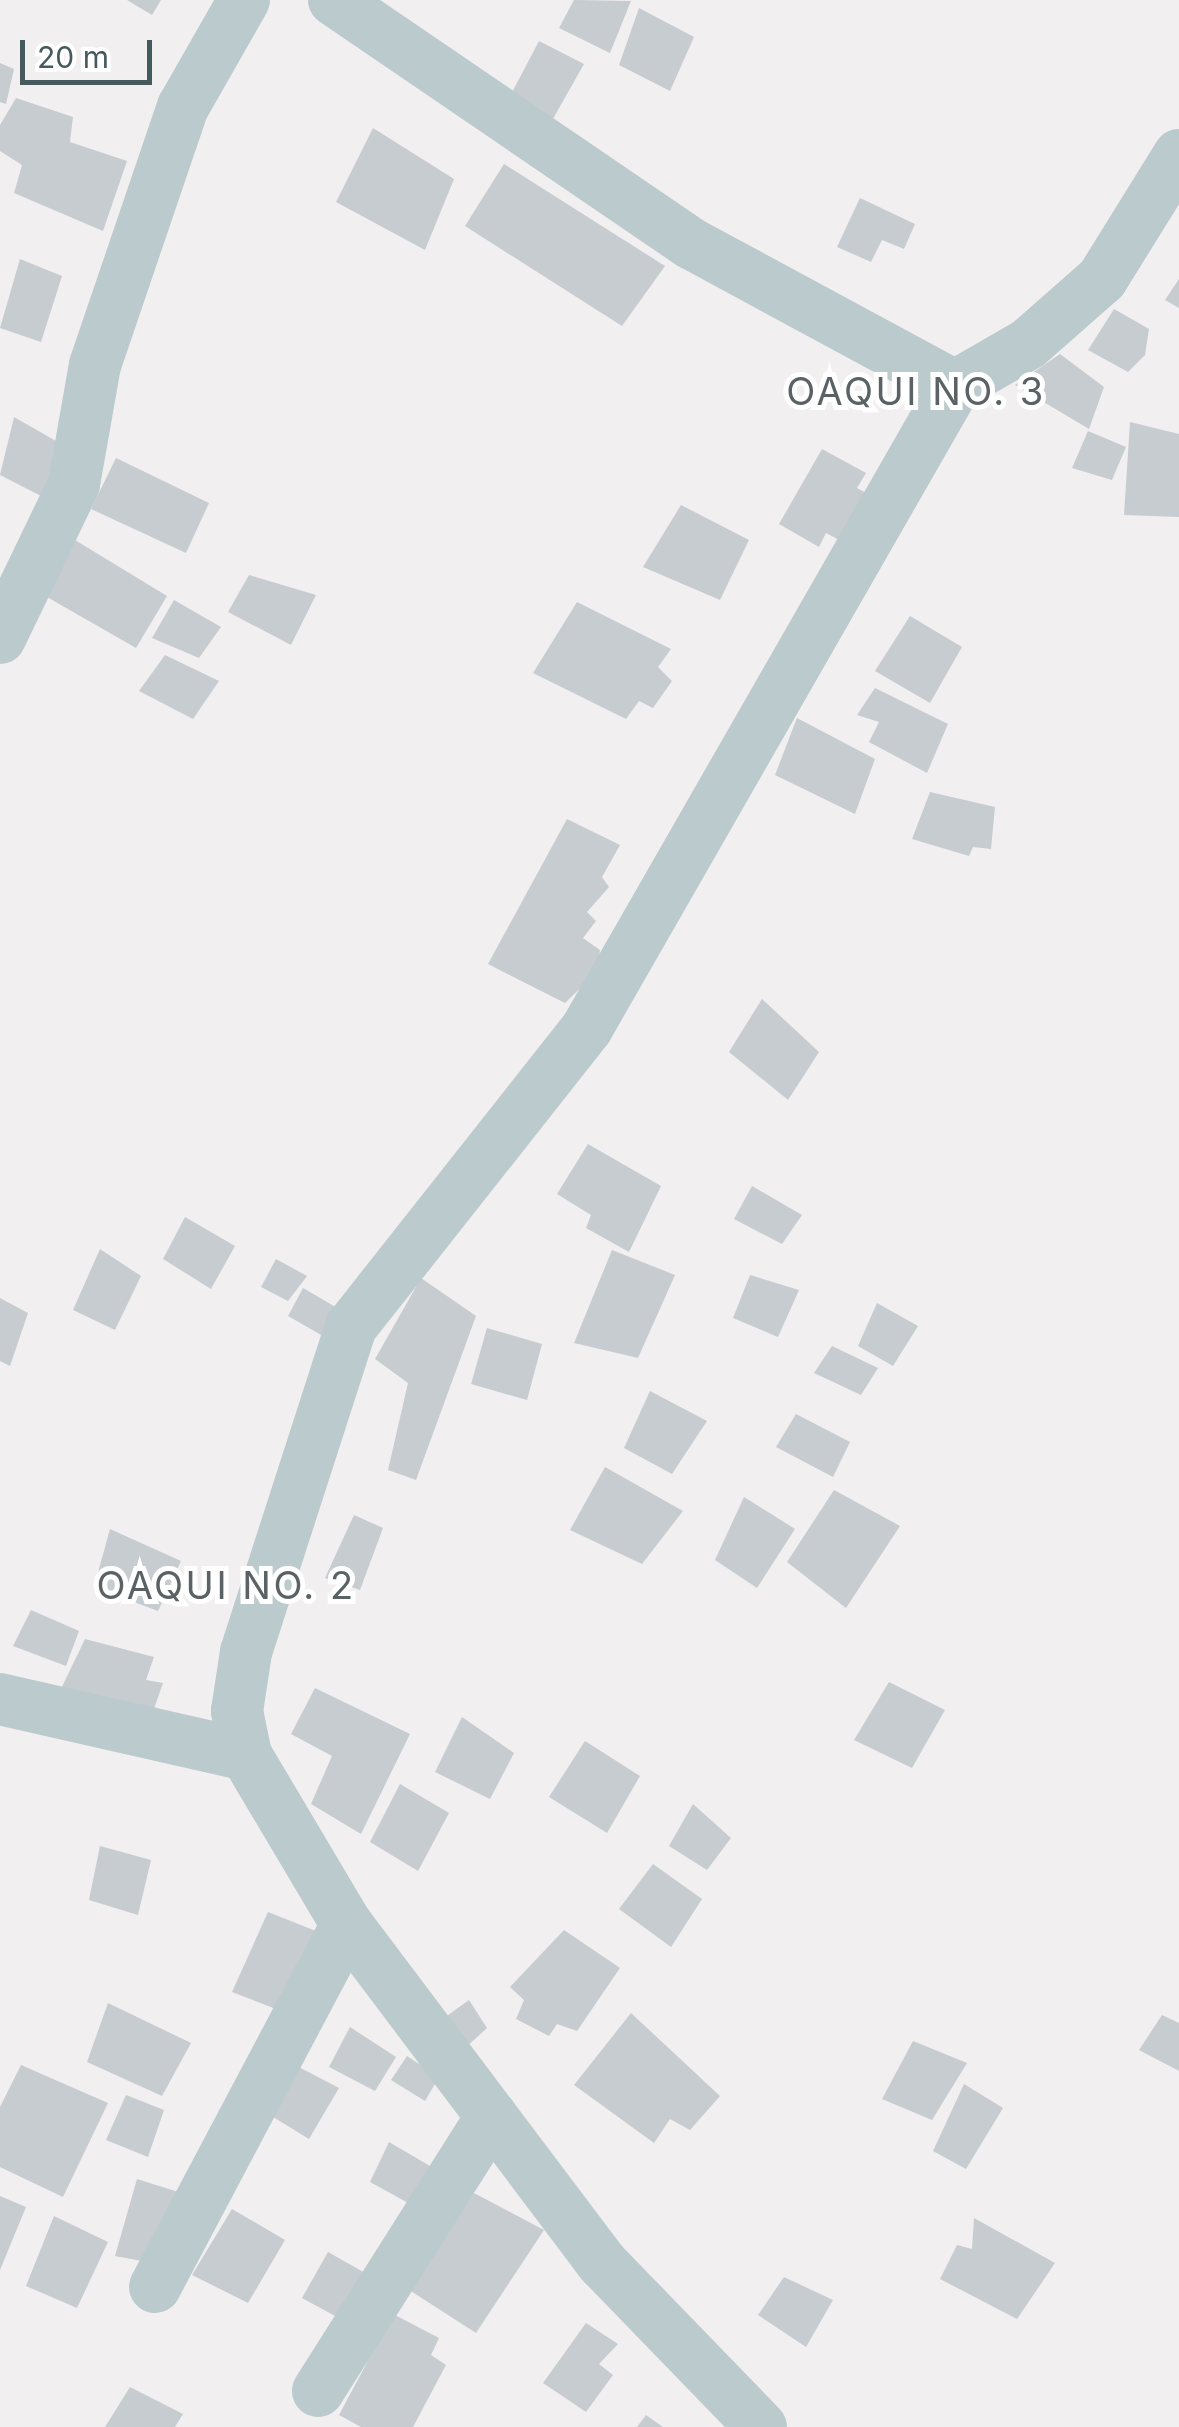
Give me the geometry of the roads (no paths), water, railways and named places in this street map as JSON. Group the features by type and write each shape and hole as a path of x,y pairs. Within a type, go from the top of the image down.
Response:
{"street":[{"path":"0,638 74,484 95,365 184,107 244,0"},
{"path":"334,0 692,244 955,386"},
{"path":"761,2427 636,2302 348,1925 246,1755 238,1711 246,1652 351,1327 586,1028 955,386 1028,344 1102,279 1179,155"},
{"path":"0,1699 246,1755"},
{"path":"155,2287 348,1925"},
{"path":"318,2390 492,2116"}],"district":[{"name":"OAQUI NO. 3","path":"916,392"},
{"name":"OAQUI NO. 2","path":"226,1586"}]}
